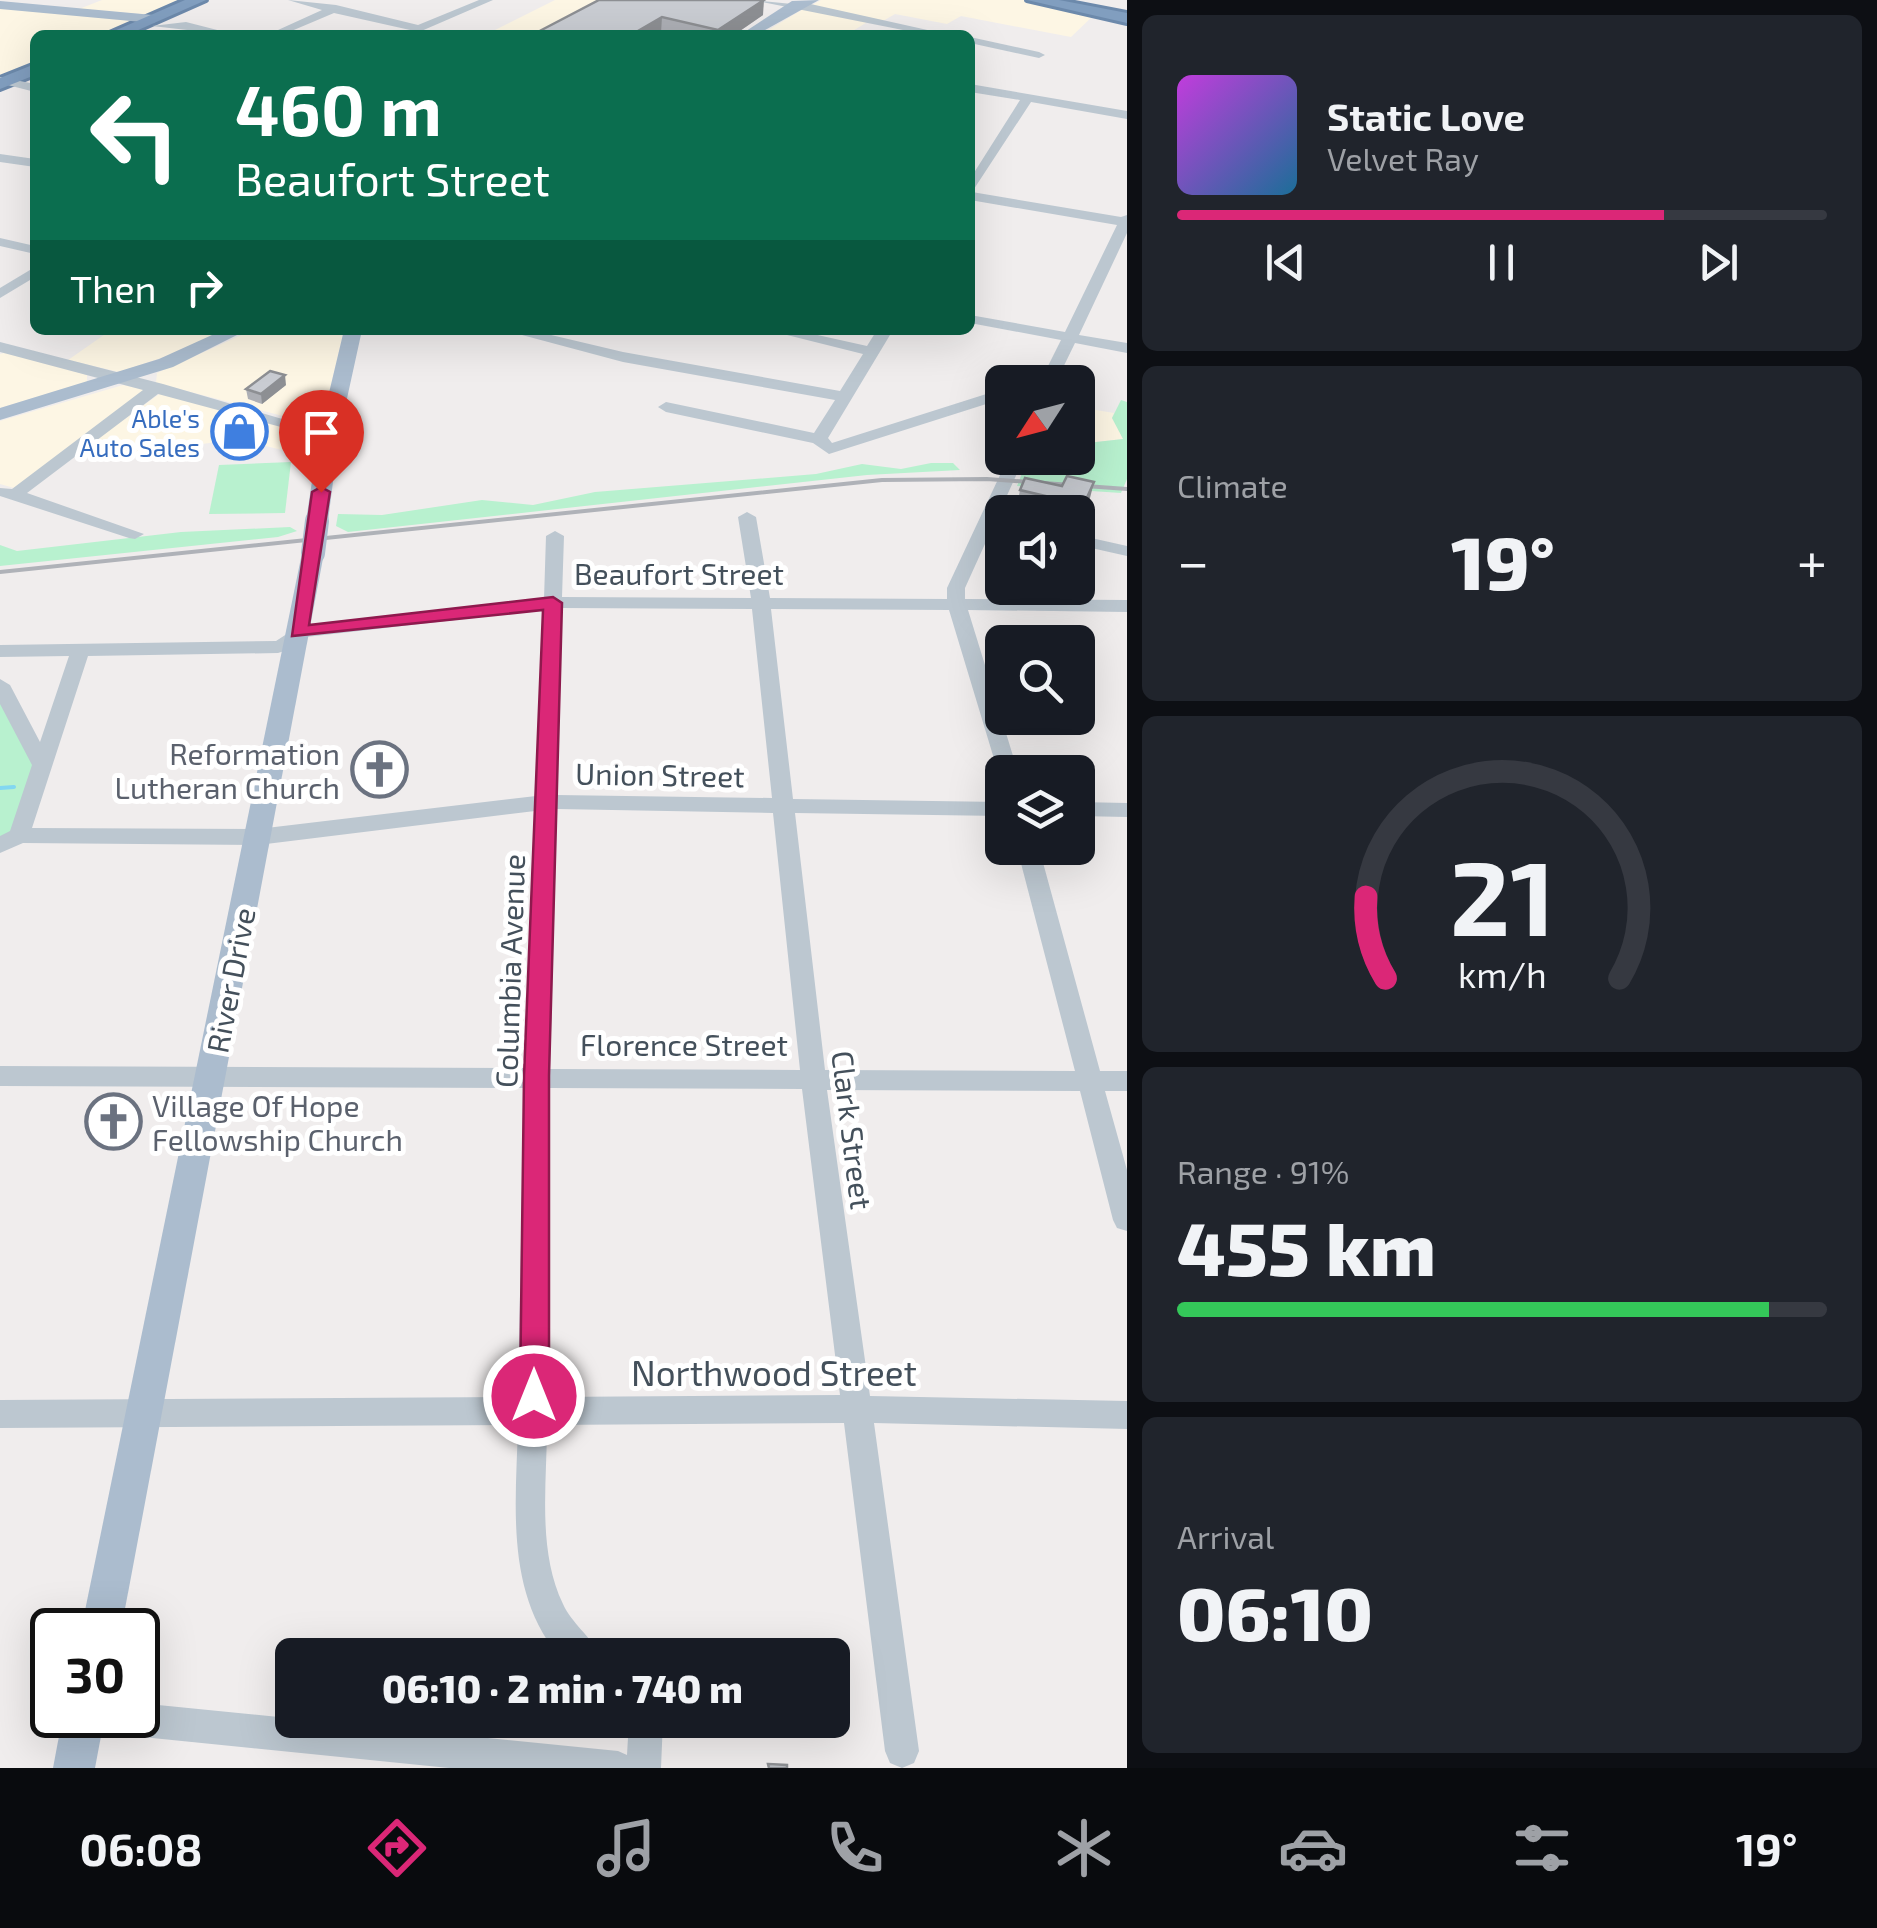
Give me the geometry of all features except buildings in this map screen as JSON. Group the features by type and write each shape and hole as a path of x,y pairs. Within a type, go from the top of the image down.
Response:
{"highway":[{"path":"135,30 168,22 198,0"},
{"path":"148,30 218,0"},
{"path":"1035,0 1127,14"},
{"path":"1069,0 1127,14"}],"main road":[{"path":"755,30 797,4 814,0"},
{"path":"0,5 168,22"},
{"path":"0,414 119,378 228,335"},
{"name":"River Drive","path":"105,1608 299,632 330,435 352,335"},
{"path":"74,1768 80,1738"}],"street":[{"path":"293,0 408,30"},
{"path":"285,30 353,0"},
{"path":"438,30 488,0"},
{"path":"757,0 797,4 920,30"},
{"path":"168,22 202,30"},
{"path":"975,41 1039,55"},
{"path":"975,89 1127,115"},
{"path":"975,184 1026,100"},
{"path":"1,158 30,162"},
{"path":"975,193 1126,220 1054,365"},
{"path":"0,242 30,249"},
{"path":"1105,261 1127,264"},
{"path":"0,294 30,274"},
{"path":"975,320 1127,348"},
{"path":"532,335 623,357 844,398"},
{"path":"797,335 872,352"},
{"path":"824,444 844,398 882,335"},
{"path":"0,347 330,435"},
{"path":"7,493 157,387"},
{"path":"666,407 824,444 985,399"},
{"path":"7,493 135,534"},
{"name":"Clark Street","path":"747,517 761,602 813,1077 902,1751"},
{"name":"Columbia Avenue","path":"555,536 537,1076 531,1542 540,1596 566,1638"},
{"path":"985,540 956,588 956,603 1003,755"},
{"path":"1095,544 1127,551"},
{"name":"Beaufort Street","path":"0,651 278,647 293,642 299,632 553,603 1127,606"},
{"path":"10,840 81,648"},
{"path":"0,685 40,762"},
{"name":"Union Street","path":"10,840 258,837 547,802 985,808"},
{"path":"1095,810 1127,810"},
{"path":"1032,865 1127,1220"},
{"name":"Florence Street","path":"0,1076 1127,1081"},
{"name":"Northwood Street","path":"0,1414 855,1408 1127,1414"},
{"path":"160,1722 618,1768"},
{"path":"644,1768 645,1738"}],"shaded area":[{"path":"102,0 189,0 153,15 79,9"},
{"path":"555,0 610,0 555,30 495,30"},
{"path":"821,0 1023,0 1095,14 1071,37 961,16 947,24 895,14 883,21 812,5"},
{"path":"0,7 137,19 113,30 30,30 30,66 0,79"},
{"path":"805,8 869,21 854,30 768,30"},
{"path":"104,335 218,335 200,345 119,372 68,360"},
{"path":"242,335 343,335 321,426 156,383 157,373"},
{"path":"8,352 87,375 87,382 0,408 0,354"},
{"path":"123,385 146,390 14,488 0,484 0,421"},
{"path":"162,392 311,434 290,452 238,439 138,453 97,439"},
{"path":"1095,410 1114,413 1112,418 1124,439 1095,442"}],"green space":[{"path":"1121,400 1127,402 1127,479 1121,493 1017,486 1021,475 1095,475 1095,442 1123,439 1112,418"},
{"path":"291,462 285,513 209,514 219,465"},
{"path":"953,463 960,470 867,475 348,532 336,526 338,514 382,515 482,500 533,505 595,492 816,474 862,464 901,469"},
{"path":"290,527 297,531 278,537 0,566 0,545 17,551 181,532"},
{"path":"0,685 40,762 19,835 0,845"}],"waterway":[{"path":"0,788 14,787"}],"railway":[{"path":"0,572 882,480 987,479 1127,489"}],"place":[{"name":"Able's Auto Sales","path":"239,432"},
{"name":"Reformation Lutheran Church","path":"379,770"},
{"name":"Village Of Hope Fellowship Church","path":"113,1122"}],"route":[{"path":"321,492 299,632 553,603 537,1076 534,1396"}]}
